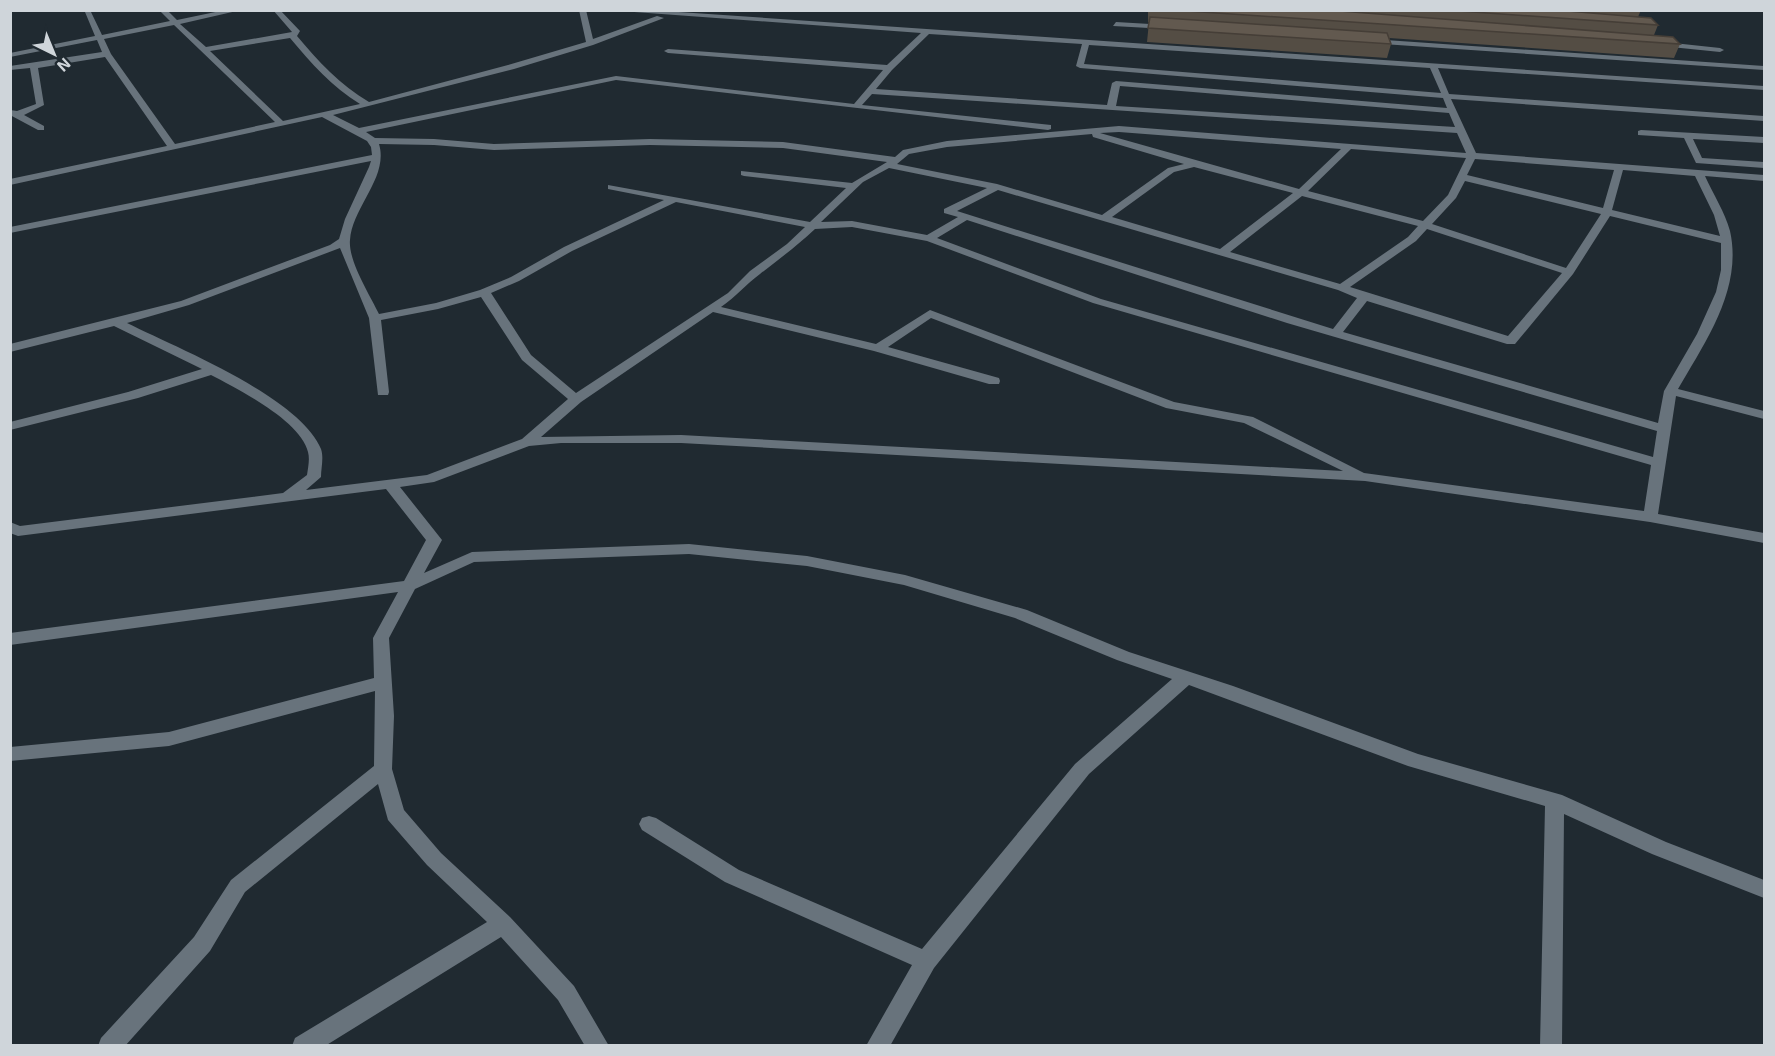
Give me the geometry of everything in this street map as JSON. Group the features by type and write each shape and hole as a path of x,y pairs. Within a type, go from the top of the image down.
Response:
{"street":[{"path":"162,10 282,124"},
{"path":"10,55 238,10"},
{"path":"204,50 297,33 276,10"},
{"path":"582,10 590,43"},
{"path":"610,10 1764,88"},
{"path":"88,14 107,54 173,148"},
{"path":"10,182 368,105 519,65 590,43 635,25 672,15"},
{"path":"1109,44 1118,21 1174,28"},
{"path":"856,106 889,68 927,32"},
{"path":"1402,34 1412,64"},
{"path":"292,35 327,74 349,94 368,105"},
{"path":"1654,39 1664,44 1720,50"},
{"path":"1359,40 1764,68"},
{"path":"1086,42 1080,66 1445,96 1764,118"},
{"path":"668,51 889,68"},
{"path":"10,68 107,54"},
{"path":"14,113 40,105 34,66 36,65"},
{"path":"1433,66 1472,156"},
{"path":"357,131 616,78 1085,132 1194,164 1425,225 1569,272"},
{"path":"1111,108 1116,83 1451,111"},
{"path":"871,91 1459,130"},
{"path":"14,113 41,128"},
{"path":"323,115 337,118 376,146 377,157 344,241 375,318 383,392"},
{"path":"527,442 576,399 732,295 754,273 792,246 860,180 906,152 947,144 1119,129 1764,178"},
{"path":"1641,133 1764,140"},
{"path":"1687,135 1699,161 1764,165"},
{"path":"372,141 434,142 494,147 687,142 783,146 893,162 997,187 1342,288 1364,297 1511,341 1569,272 1607,213 1619,167"},
{"path":"1221,253 1301,192 1348,147"},
{"path":"1342,288 1412,239 1452,196 1472,156"},
{"path":"10,230 377,157"},
{"path":"1104,218 1171,170 1194,164"},
{"path":"744,173 855,186"},
{"path":"1650,517 1670,391 1720,298 1728,270 1725,230 1699,173"},
{"path":"1462,177 1726,241"},
{"path":"611,187 814,226 852,224 929,238 1097,301 1658,463"},
{"path":"997,187 948,211 1336,333 1663,429"},
{"path":"375,318 438,306 484,292 515,279 568,249 675,199"},
{"path":"929,238 966,217"},
{"path":"10,348 184,303 334,247 344,241"},
{"path":"484,292 526,357 576,399"},
{"path":"1336,333 1364,297"},
{"path":"711,308 878,348 994,381"},
{"path":"878,348 930,314 1171,405 1248,420 1365,477"},
{"path":"115,322 240,383 296,423 314,449 314,477 284,499"},
{"path":"10,426 133,395 213,370"},
{"path":"1670,391 1764,415"},
{"path":"10,527 18,531 429,479 527,442 561,439 681,439 1365,477 1650,517 1764,538"},
{"path":"392,484 434,540 381,638 385,716 383,769 395,814 434,859 503,924 566,993 598,1046"},
{"path":"10,639 411,585 472,557 689,549 807,561 904,580 1021,614 1123,656 1415,761 1555,801 1659,848 1764,889"},
{"path":"877,1046 926,961 1082,769 1186,677"},
{"path":"10,754 169,739 382,683"},
{"path":"109,1046 202,944 238,886 383,769"},
{"path":"1551,1046 1555,801"},
{"path":"649,824 732,876 926,961"},
{"path":"303,1046 503,924"}],"building":[{"path":"1172,10 1327,10 1673,37 1680,44"},
{"path":"1445,10 1555,10 1651,18 1658,25"},
{"path":"1150,17 1387,33 1391,44 1148,28"}]}
